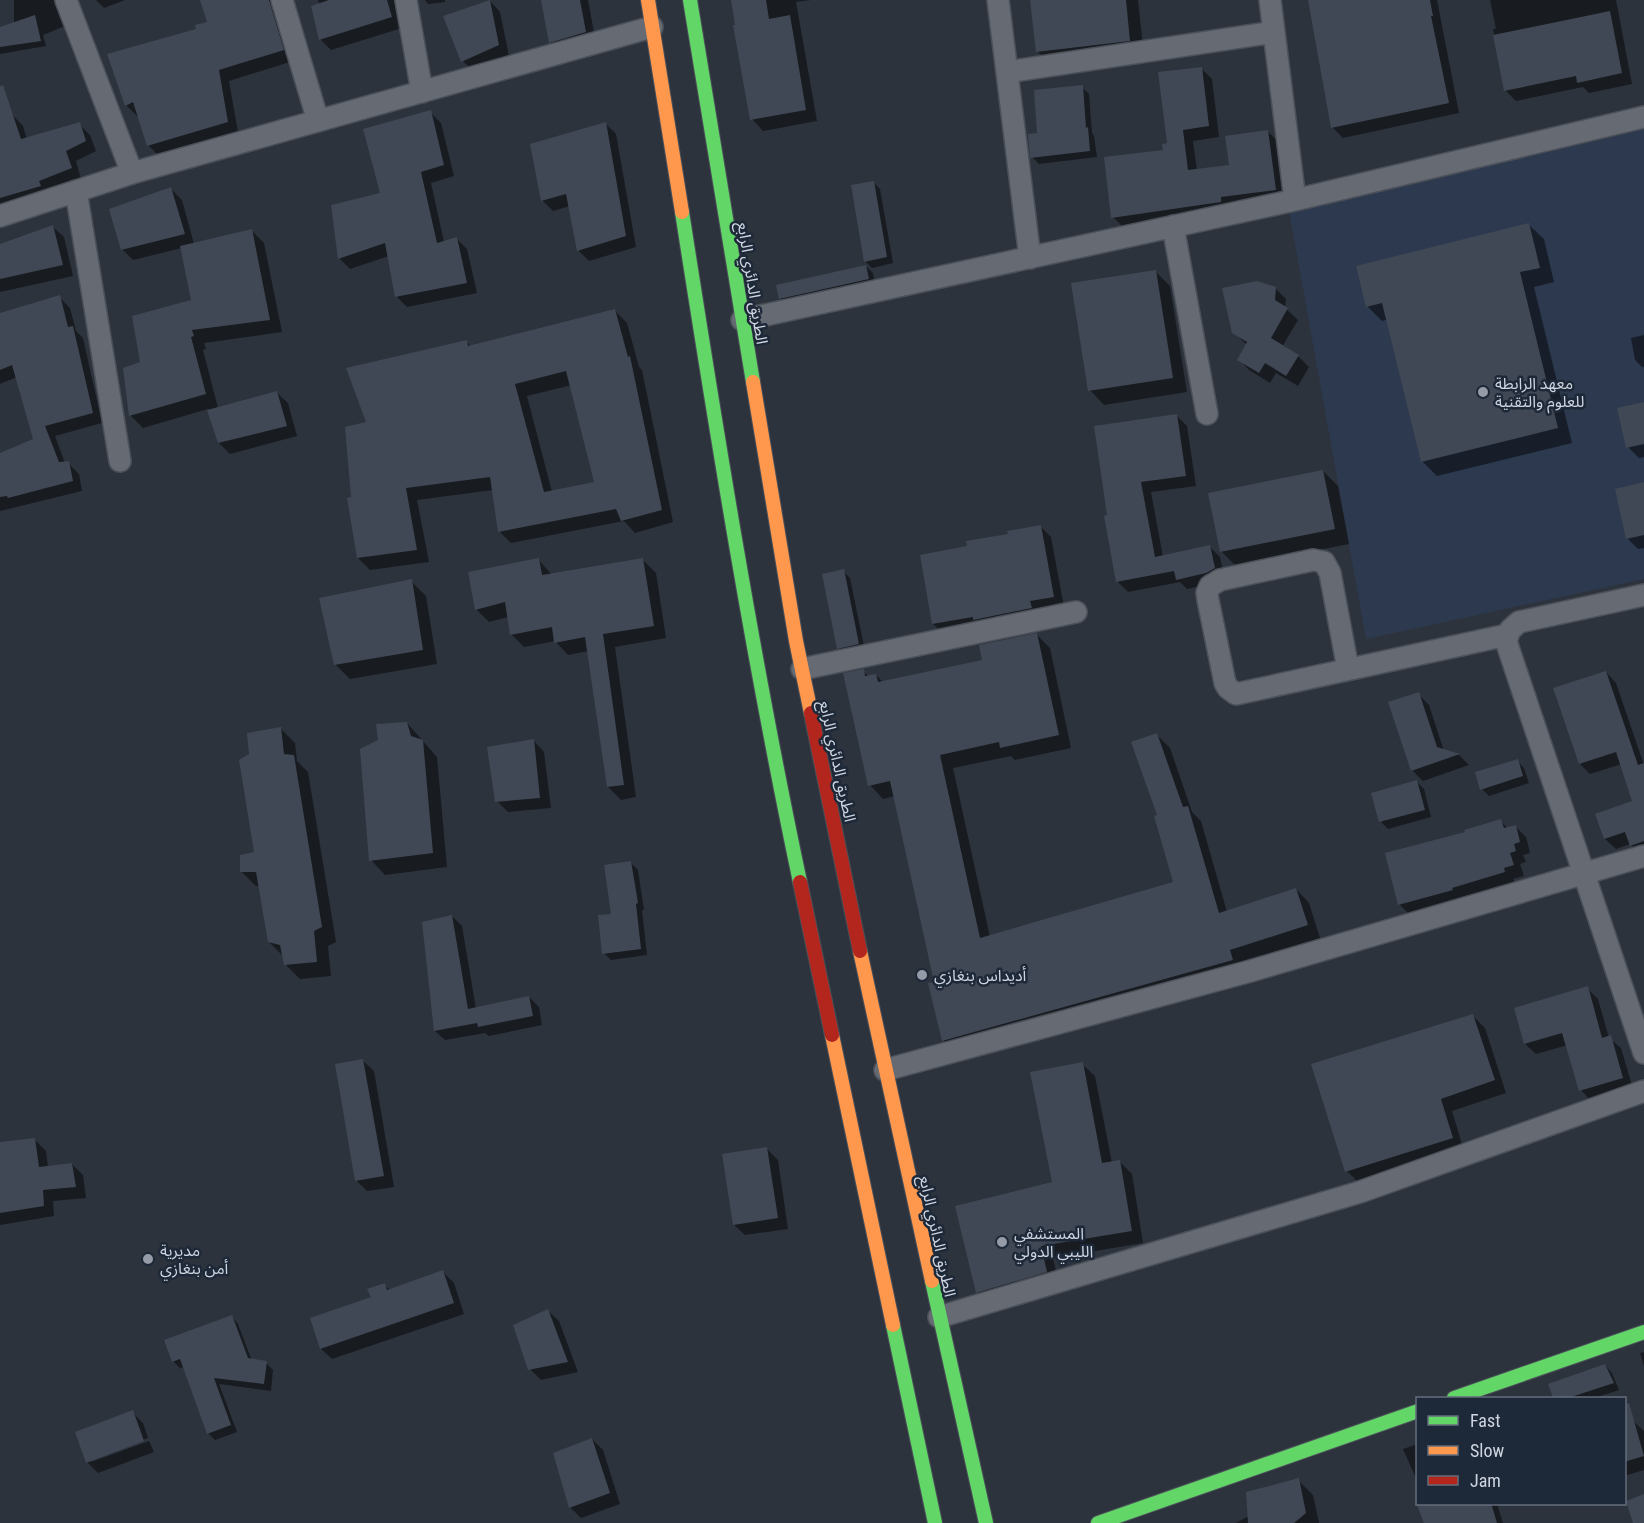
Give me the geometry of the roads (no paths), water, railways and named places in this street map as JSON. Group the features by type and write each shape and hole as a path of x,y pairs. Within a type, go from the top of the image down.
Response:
{"main road":[{"path":"648,0 728,504 774,762 935,1523"},
{"name":"الطريق الدائري الرابع","path":"690,0 778,541 802,669 885,1070 986,1523"},
{"path":"1457,1397 1644,1332"},
{"path":"1098,1523 1416,1412"}],"street":[{"path":"66,0 132,173"},
{"path":"282,0 318,121"},
{"path":"406,0 422,92"},
{"path":"998,0 1030,258"},
{"path":"1270,0 1295,200"},
{"path":"0,216 132,173 652,27"},
{"path":"1007,72 1274,32"},
{"path":"742,320 1295,200 1644,117"},
{"path":"76,191 120,461"},
{"path":"1173,226 1207,414"},
{"path":"1348,669 1330,573 1324,562 1313,560 1220,580 1210,586 1207,593 1210,610 1226,683 1232,692 1241,693 1507,635"},
{"path":"1644,595 1519,622 1507,635 1507,647 1644,1053"},
{"path":"802,669 1076,612"},
{"path":"885,1070 1247,972 1644,856"},
{"path":"939,1317 1360,1192 1644,1091"}],"place":[{"name":"معهد الرابطة للعلوم والتقنية","path":"1483,392"},
{"name":"أديداس بنغازي","path":"922,975"},
{"name":"المستشفي الليبي الدولي","path":"1002,1242"},
{"name":"مديرية أمن بنغازي","path":"148,1259"}]}
